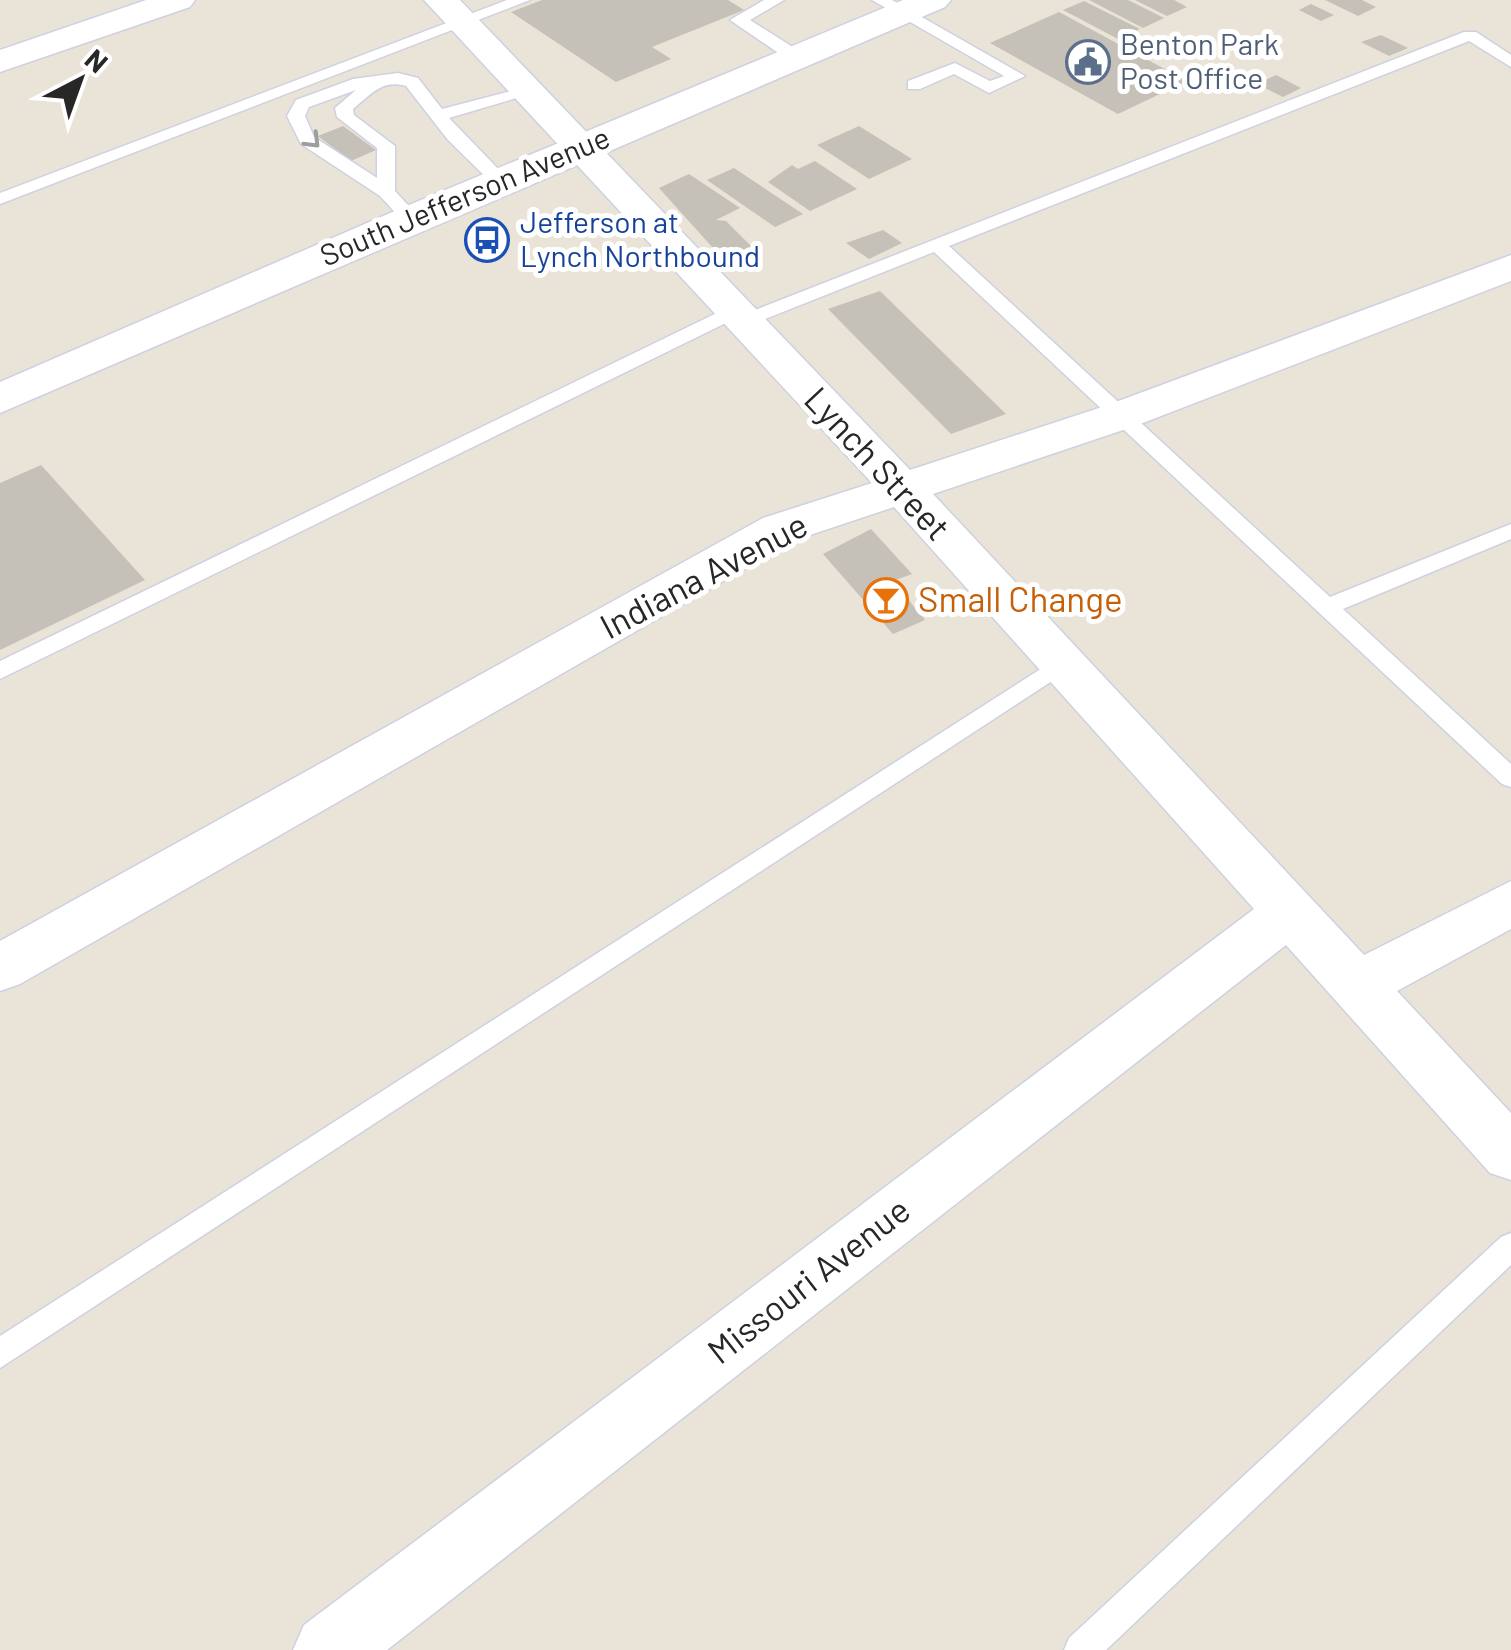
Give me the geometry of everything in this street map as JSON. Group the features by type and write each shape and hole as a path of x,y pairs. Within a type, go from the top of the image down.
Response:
{"main road":[{"name":"South Jefferson Avenue","path":"0,399 398,206 500,181 796,57 905,4"}],"street":[{"path":"0,62 178,0"},
{"name":"Lynch Street","path":"452,12 900,486 1511,1154"},
{"name":"Indiana Avenue","path":"0,968 779,529 1120,416 1511,267"},
{"path":"1357,986 1511,904"},
{"name":"Missouri Avenue","path":"330,1650 1289,912"}],"lane":[{"path":"0,199 452,12 522,0"},
{"path":"776,0 738,20 796,57"},
{"path":"905,4 1017,76 989,88 955,68 914,85"},
{"path":"0,672 738,317 937,245 1470,36 1511,62"},
{"path":"385,79 351,98 344,108 346,117 386,146 398,206"},
{"path":"398,206 307,140 296,116 302,104 337,88 385,79 412,82 454,136 500,181"},
{"path":"440,115 524,90"},
{"path":"937,245 1511,778"},
{"path":"1326,607 1511,531"},
{"path":"0,1353 1061,664"},
{"path":"1081,1650 1511,1246"}],"building":[{"path":"542,0 728,0 744,10 652,47 671,59 616,82 511,12"},
{"path":"1089,0 1128,0 1164,18 1143,28"},
{"path":"1135,0 1174,0 1187,7 1167,16"},
{"path":"1325,0 1362,0 1376,7 1358,16"},
{"path":"1084,1 1140,29 1118,39 1063,10"},
{"path":"1311,4 1334,15 1321,21 1299,10"},
{"name":"Benton Park Post Office","path":"1059,12 1187,81 1118,114 990,43"},
{"path":"1381,35 1408,48 1389,56 1361,42"},
{"path":"1276,75 1301,88 1283,97 1257,84"},
{"path":"343,126 376,150 351,161 318,136"},
{"path":"859,126 912,159 869,179 817,145"},
{"path":"815,161 857,189 810,211 768,182 792,165 798,169"},
{"path":"734,168 803,214 775,227 707,180"},
{"path":"689,174 740,208 716,220 726,221 753,248 722,258 659,188"},
{"path":"883,230 902,243 869,259 846,243"},
{"path":"880,291 1006,414 951,434 828,309"},
{"path":"41,465 145,580 0,650 0,483"},
{"name":"Small Change","path":"871,529 912,574 893,581 925,620 893,634 823,554"}],"place":[{"name":"Benton Park Post Office","path":"1088,62"},
{"name":"Jefferson at Lynch Northbound","path":"487,240"},
{"name":"Small Change","path":"886,600"}]}
